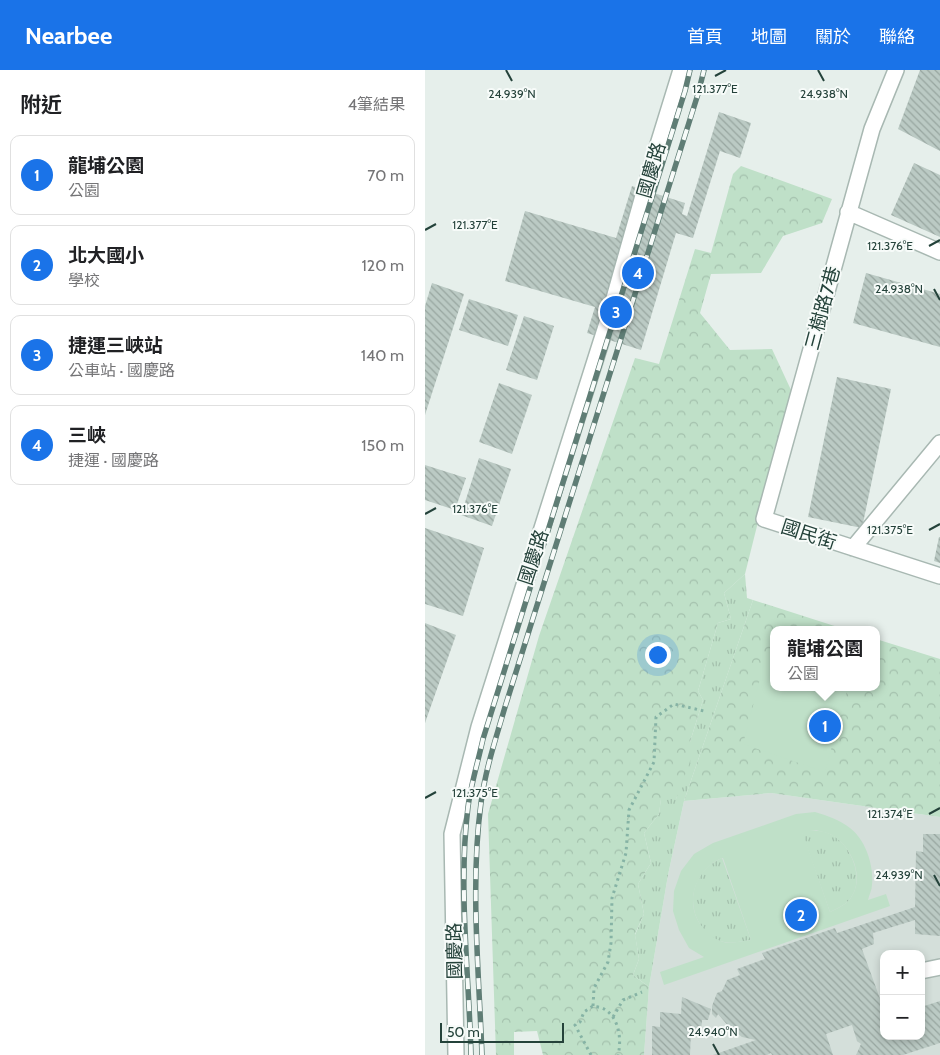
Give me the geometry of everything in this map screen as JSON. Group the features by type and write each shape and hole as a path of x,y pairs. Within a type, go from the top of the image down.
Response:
{"street":[{"name":"國慶路","path":"456,1055 452,834 479,727 607,323 681,70"},
{"name":"三樹路7巷","path":"764,519 872,129 896,70"},
{"path":"848,212 940,252"},
{"path":"853,548 940,443"},
{"name":"國民街","path":"764,519 940,576"},
{"path":"925,970 940,967"}],"path":[{"path":"593,1006 594,988 608,962 611,943 612,898 626,853 629,810 654,762 656,717 674,704 704,711"},
{"path":"613,1017 623,1000 641,992"},
{"path":"591,1055 575,1026 580,1022 584,1012 593,1006 604,1008 613,1017 620,1035 618,1055"}],"shaded area":[{"path":"771,793 940,817 940,1055 644,1055 649,987 668,875 684,801"}],"green space":[{"path":"741,166 832,199 822,223 783,236 761,273 711,274 700,313 730,350 772,349 791,390 745,574 724,593 731,619 718,623 698,691 703,700 690,742 695,749 676,799 661,799 659,814 644,833 651,863 638,884 644,914 635,934 639,959 633,975 649,987 644,1055 543,1055 537,1031 514,1032 514,1055 496,1055 488,814 539,636 635,358 659,364 695,249 711,253 733,174"},
{"path":"745,574 747,598 753,600 684,801 668,875 649,987 633,975 639,959 635,935 644,914 638,884 651,863 644,833 659,814 661,798 676,799 703,700 698,691 718,623 731,619 724,593"},
{"path":"753,600 834,626 770,626 770,691 880,691 880,640 940,659 940,817 771,793 684,801"},
{"path":"767,652 770,653 770,691 847,691 825,772 743,744"},
{"path":"815,812 834,818 856,833 865,846 872,870 872,887 868,900 886,894 890,906 664,985 660,972 704,957 689,948 679,930 673,911 674,891 681,871 694,854 713,843 796,814","holes":["816,830 831,834 847,848 856,872 857,880 850,899 843,906 830,912 802,831","723,858 751,940 730,943 718,940 704,929 694,910 693,900 698,880 704,871"]},
{"path":"801,830 821,831 832,835 845,846 854,862 857,880 852,896 845,904 830,912"},
{"path":"722,858 751,940 731,943 716,939 705,931 694,911 694,890 698,880 704,871"}],"building":[{"path":"920,70 940,70 940,151 898,129"},
{"path":"719,112 751,123 740,158 720,151 693,238 676,233 641,350 587,333 595,307 505,281 525,211 616,238 632,186 685,203 682,214 687,216"},
{"path":"914,163 940,175 940,237 891,215"},
{"path":"866,273 940,294 940,347 853,323"},
{"path":"432,283 464,294 425,415 425,306"},
{"path":"469,299 518,315 508,346 459,330"},
{"path":"524,316 554,326 537,380 506,370"},
{"path":"837,377 891,389 862,528 808,517"},
{"path":"499,383 532,395 512,454 479,442"},
{"path":"479,458 511,469 492,526 461,515"},
{"path":"425,465 466,478 455,510 425,500"},
{"path":"425,528 484,548 463,616 425,604"},
{"path":"940,537 940,563 934,561"},
{"path":"425,623 456,635 425,723"},
{"path":"923,834 940,834 940,936 915,934 915,920 873,933 874,944 862,949 880,999 880,1040 925,1040 925,1006 940,1001 940,1043 903,1055 856,1055 861,1044 857,1041 852,1025 826,1034 833,1055 772,1055 771,1053 767,1055 713,1055 756,1040 742,1037 730,1028 718,1014 716,1018 712,1014 712,1006 717,993 722,991 727,980 740,975 737,969 765,959 762,953 835,928 837,933 915,907 916,851 923,852"},
{"path":"682,997 711,1009 708,1020 702,1020 701,1033 691,1032 690,1055 652,1055 652,1026 660,1027 660,1012 681,1014"}],"railway":[{"path":"471,1055 464,868 468,807 473,781 483,739 690,70"},
{"path":"482,1055 477,961 476,865 485,779 505,707 704,70"}],"place":[{"name":"三峽","path":"638,273"},
{"name":"捷運三峽站","path":"616,312"},
{"name":"龍埔公園","path":"825,726"},
{"name":"北大國小","path":"801,915"}]}
